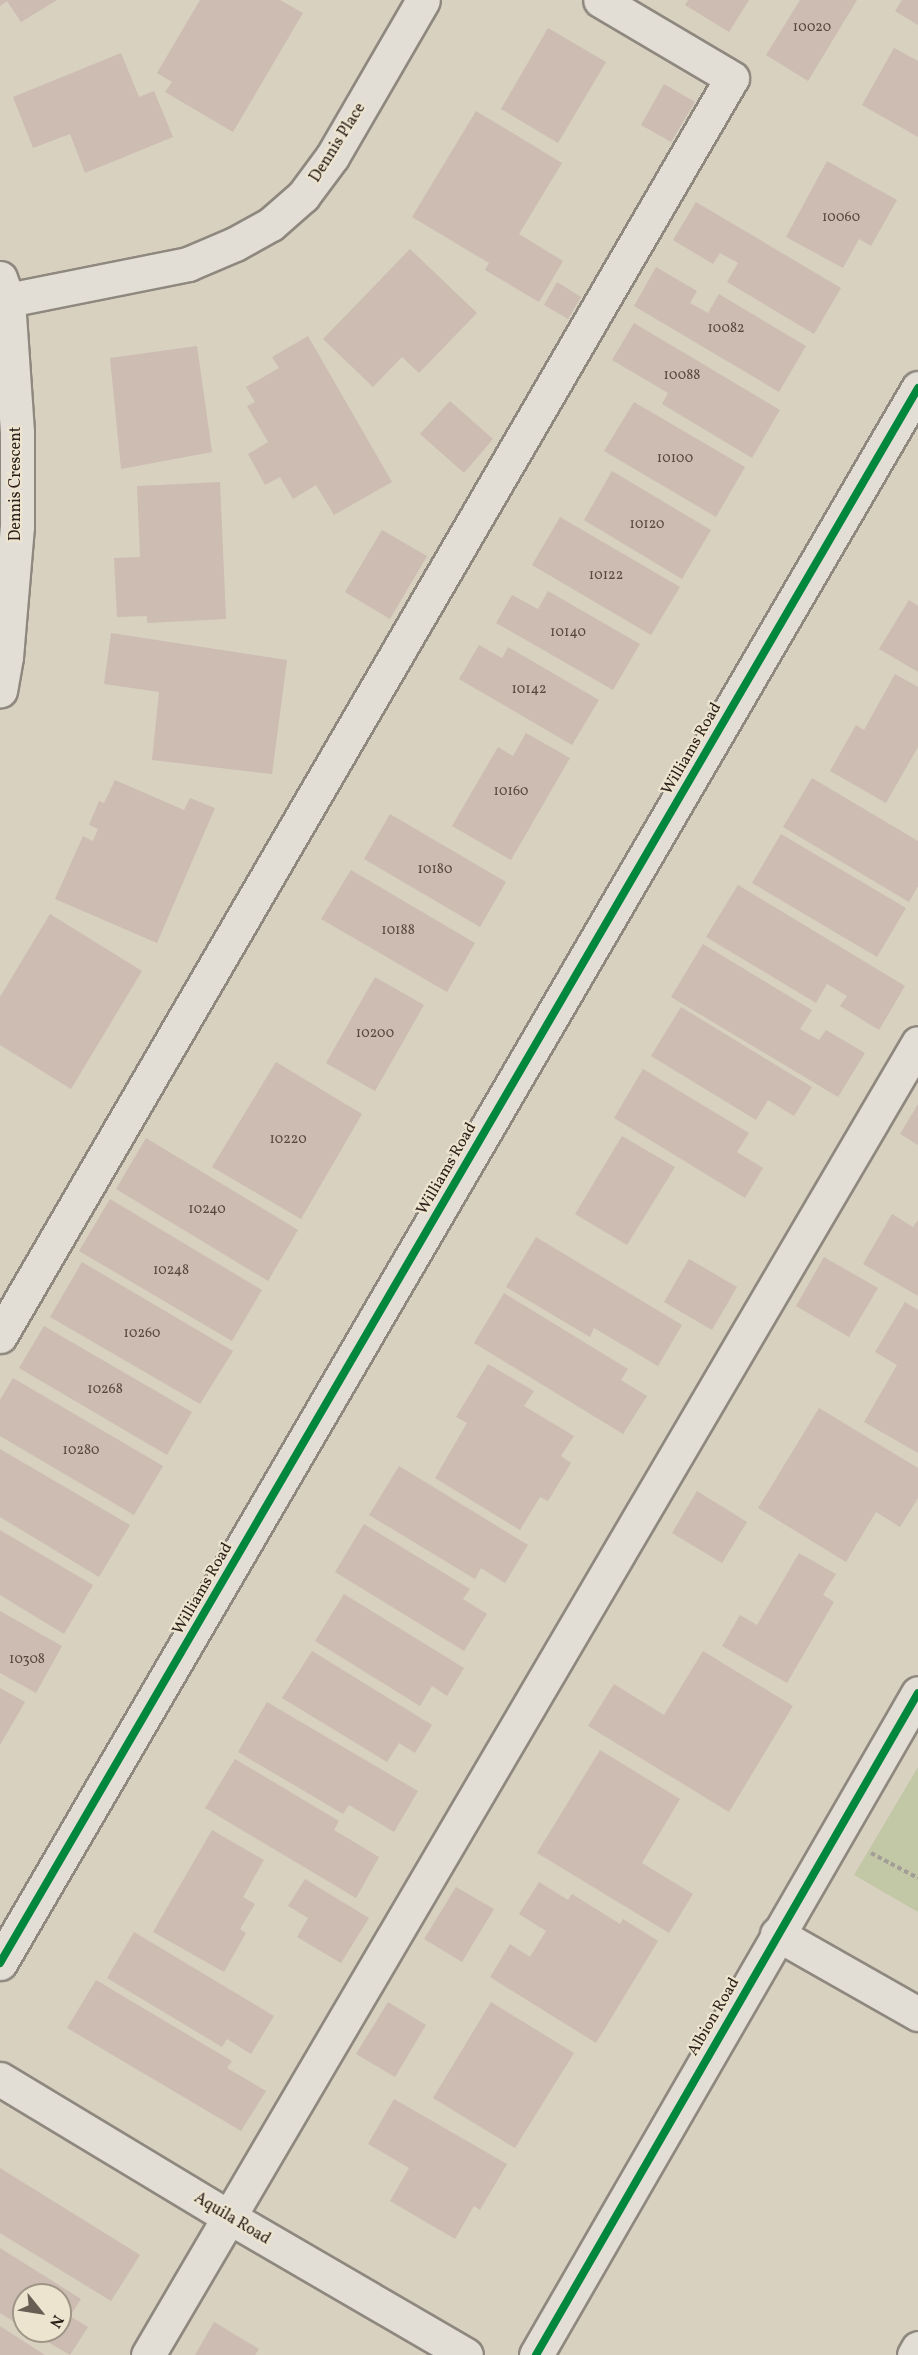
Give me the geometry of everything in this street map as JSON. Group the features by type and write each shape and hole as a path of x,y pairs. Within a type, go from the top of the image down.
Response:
{"street":[{"name":"Dennis Place","path":"4,289 188,264 235,244 271,224 303,196 332,157 423,0"},
{"path":"0,1336 732,78 600,0"},
{"name":"Dennis Crescent","path":"0,690 6,657 17,526 17,433 4,289"},
{"name":"Williams Road","path":"0,1963 918,388"},
{"path":"148,2355 918,1043"},
{"name":"Albion Road","path":"536,2355 918,1693"},
{"path":"777,1934 918,2014"},
{"name":"Aquila Road","path":"0,2079 229,2217 466,2355"},
{"path":"914,2355 918,2348"}],"path":[{"path":"836,1834 918,1878"}],"green space":[{"path":"918,1767 918,1912 854,1875"}],"building":[{"path":"0,0 57,0 21,22 7,1 0,6"},
{"path":"200,0 280,0 303,13 233,132 165,92 172,82 157,73"},
{"path":"688,0 749,0 729,32 685,5"},
{"path":"800,0 857,0 808,81 766,55"},
{"path":"902,0 918,0 918,25 895,11"},
{"path":"548,28 606,62 558,143 501,109"},
{"path":"894,48 918,61 918,137 862,105"},
{"path":"121,53 139,97 154,91 173,137 85,173 70,134 33,148 13,97"},
{"path":"664,84 695,102 671,142 641,125"},
{"path":"476,111 562,163 519,234 563,261 539,302 485,270 489,263 412,217"},
{"path":"827,161 897,200 871,246 859,239 843,268 786,237"},
{"path":"696,202 841,288 814,334 727,282 738,263 720,253 713,264 673,240"},
{"path":"410,249 477,313 419,373 402,357 373,387 323,339"},
{"path":"656,267 697,291 690,303 708,313 719,294 806,346 779,392 634,306"},
{"path":"557,282 581,297 568,319 544,305"},
{"path":"634,323 780,410 752,458 662,404 668,393 612,360"},
{"path":"308,336 392,482 334,515 316,485 293,499 280,477 265,485 248,454 268,442 247,406 255,402 246,387 279,368 272,357"},
{"path":"197,346 212,452 121,469 110,358"},
{"path":"450,401 493,439 464,473 420,434"},
{"path":"634,402 745,467 716,517 604,451"},
{"path":"612,471 711,530 682,579 584,520"},
{"path":"220,482 226,619 147,623 147,616 117,617 114,558 140,557 137,486"},
{"path":"560,517 680,587 651,635 532,565"},
{"path":"382,530 427,556 390,619 345,592"},
{"path":"548,591 640,644 613,690 496,623 512,595 538,609"},
{"path":"909,600 918,606 918,672 879,649"},
{"path":"111,633 287,660 272,774 152,760 159,692 104,684"},
{"path":"479,645 502,658 508,647 599,700 572,745 459,679"},
{"path":"895,674 918,687 918,747 886,803 830,771 856,725 864,730"},
{"path":"526,733 570,758 511,860 452,826 498,747 513,756"},
{"path":"812,778 918,841 918,886 909,902 783,827"},
{"path":"115,780 184,810 190,798 215,808 157,943 55,899 83,836 93,841 98,829 89,825 99,801 104,803"},
{"path":"390,814 506,882 480,927 364,859"},
{"path":"781,834 906,908 877,957 752,883"},
{"path":"351,870 475,943 447,992 321,919"},
{"path":"738,885 905,986 879,1030 840,1006 847,996 827,984 816,1003 706,937"},
{"path":"50,914 142,971 71,1089 0,1045 0,997"},
{"path":"703,944 812,1010 800,1029 819,1040 826,1030 865,1053 838,1097 671,997"},
{"path":"375,977 424,1005 375,1091 326,1063"},
{"path":"681,1007 812,1087 794,1116 768,1100 756,1120 651,1056"},
{"path":"276,1062 362,1114 301,1219 212,1167"},
{"path":"643,1069 749,1133 737,1152 763,1168 745,1198 614,1118"},
{"path":"918,1104 918,1145 900,1134"},
{"path":"622,1136 675,1167 627,1245 575,1214"},
{"path":"146,1138 298,1230 268,1281 116,1189"},
{"path":"110,1199 262,1290 232,1341 79,1251"},
{"path":"892,1214 913,1227 918,1220 918,1296 863,1264"},
{"path":"536,1237 682,1325 658,1366 594,1328 590,1337 506,1287"},
{"path":"824,1257 878,1288 849,1337 796,1306"},
{"path":"689,1259 737,1287 712,1330 664,1302"},
{"path":"82,1262 233,1351 200,1404 50,1317"},
{"path":"504,1293 628,1369 621,1380 647,1396 623,1434 474,1343"},
{"path":"905,1302 918,1310 918,1453 864,1422 897,1365 875,1352"},
{"path":"44,1326 192,1412 167,1455 19,1368"},
{"path":"488,1364 534,1391 524,1406 574,1436 561,1456 571,1463 548,1501 540,1497 520,1530 435,1478 467,1423 456,1417"},
{"path":"13,1378 163,1466 134,1515 0,1436 0,1400"},
{"path":"819,1408 918,1468 918,1498 900,1527 876,1512 846,1562 758,1508"},
{"path":"0,1449 130,1525 99,1577 0,1517"},
{"path":"399,1466 528,1545 505,1583 481,1568 475,1579 369,1515"},
{"path":"697,1491 747,1522 722,1563 672,1533"},
{"path":"364,1524 470,1589 463,1599 487,1614 464,1651 335,1572"},
{"path":"0,1530 93,1585 64,1634 0,1595"},
{"path":"799,1553 836,1574 823,1595 834,1602 787,1683 722,1646 740,1615 757,1625"},
{"path":"344,1594 464,1668 447,1696 432,1686 420,1706 315,1641"},
{"path":"0,1611 62,1646 36,1693 0,1673"},
{"path":"312,1651 432,1725 415,1753 399,1743 387,1762 282,1698"},
{"path":"703,1651 793,1706 729,1812 588,1726 614,1684 664,1715"},
{"path":"0,1688 25,1702 0,1745"},
{"path":"267,1702 418,1791 394,1832 349,1805 343,1814 238,1752"},
{"path":"600,1750 680,1799 642,1863 693,1894 669,1933 537,1853"},
{"path":"235,1759 339,1821 334,1830 379,1857 356,1898 205,1808"},
{"path":"212,1830 264,1860 243,1897 255,1904 240,1929 246,1933 224,1972 153,1932"},
{"path":"305,1879 369,1918 341,1963 297,1937 308,1918 288,1906"},
{"path":"539,1882 568,1900 572,1894 620,1924 623,1919 658,1941 596,2043 490,1977 510,1944 530,1957 546,1931 519,1914"},
{"path":"456,1887 494,1909 462,1962 424,1939"},
{"path":"134,1932 274,2016 251,2054 227,2039 222,2047 107,1978"},
{"path":"96,1980 232,2061 227,2068 266,2091 241,2131 67,2028"},
{"path":"388,2002 426,2025 395,2077 356,2054"},
{"path":"491,2002 574,2053 515,2148 433,2098"},
{"path":"394,2099 507,2164 480,2210 474,2206 455,2239 390,2201 409,2168 368,2144"},
{"path":"0,2168 140,2255 111,2301 0,2233"},
{"path":"0,2248 56,2283 12,2283 12,2320 0,2313"},
{"path":"72,2293 81,2299 72,2313"},
{"path":"72,2317 88,2327 70,2355 50,2343 72,2343"},
{"path":"214,2322 259,2349 255,2355 195,2355"},
{"path":"0,2326 12,2334 12,2343 26,2343 45,2355 0,2355"}],"cycle path":[{"path":"0,1963 918,388"},
{"path":"536,2355 918,1693"}]}
